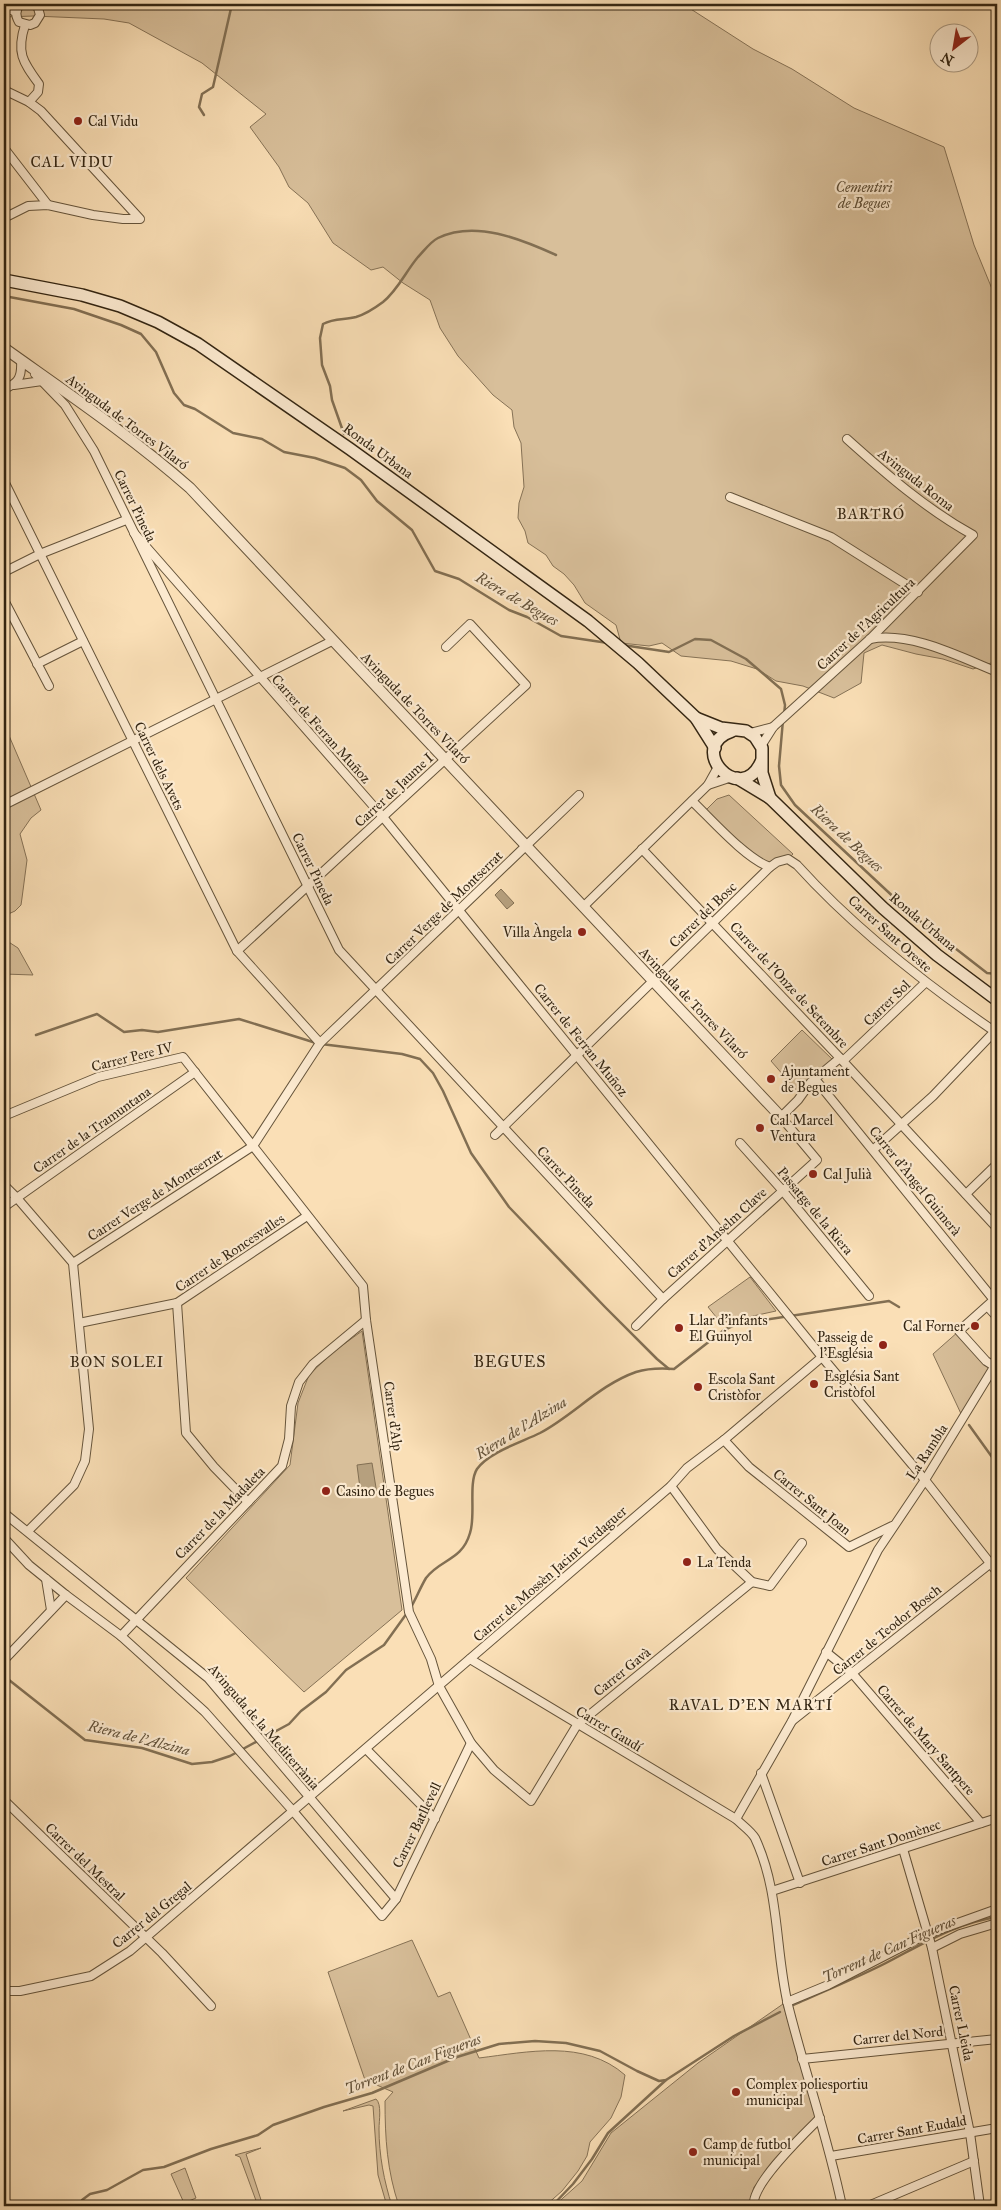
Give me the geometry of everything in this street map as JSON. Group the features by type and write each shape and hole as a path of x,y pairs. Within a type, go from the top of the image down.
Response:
{"main road":[{"name":"Ronda Urbana","path":"4,280 120,306 158,322 180,333 350,448 588,621 638,662 696,718 715,748 714,758 718,767 770,798 883,908 937,954 997,1000"},
{"name":"Ronda Urbana","path":"696,718 732,731 741,730 750,733"},
{"path":"715,748 722,736 732,731"},
{"path":"750,733 761,746"},
{"name":"Ronda Urbana","path":"761,746 763,780 770,798"},
{"path":"734,778 752,774 761,762"}],"street":[{"path":"16,12 22,4"},
{"path":"16,12 19,22 25,25 35,24 38,19 38,8 34,4"},
{"path":"4,7 16,12"},
{"path":"25,25 20,39 20,52 25,64 39,84 38,92 29,102"},
{"path":"4,90 29,102 41,111 140,219 93,215 48,205 28,206 4,218"},
{"path":"4,148 48,205"},
{"name":"Avinguda de Torres Vilaró","path":"4,348 153,455 190,488 652,982 781,1117"},
{"path":"14,385 22,374 21,360"},
{"name":"Carrer Pineda","path":"21,360 65,405 94,451 126,520 338,950 663,1299"},
{"path":"4,389 14,385 42,381"},
{"name":"Avinguda Roma","path":"846,439 881,470 944,519 973,535"},
{"name":"Carrer dels Avets","path":"4,481 237,951 321,1043"},
{"path":"730,497 831,537 918,592"},
{"path":"4,572 40,554 126,520"},
{"name":"Carrer de Ferran Muñoz","path":"134,534 383,817 730,1241 822,1357 994,1560 997,1572"},
{"name":"Carrer de l'Agricultura","path":"761,746 776,724 870,639 973,535"},
{"path":"4,600 49,686"},
{"name":"Carrer de Jaume I","path":"237,951 526,685 470,624 446,647"},
{"path":"870,639 882,636 921,643 997,672"},
{"path":"38,664 83,640"},
{"path":"4,805 332,641"},
{"name":"Carrer de l'Agricultura","path":"750,733 776,724"},
{"path":"583,907 708,785 718,767"},
{"path":"708,785 734,778"},
{"name":"Carrer Verge de Montserrat","path":"73,1263 252,1146 321,1043 579,795"},
{"path":"692,801 746,851 763,865 770,867"},
{"name":"Carrer de l'Onze de Setembre","path":"642,849 842,1059 997,1228"},
{"name":"Carrer Sant Oreste","path":"770,867 777,862 788,859 798,865 886,950 925,983 996,1032"},
{"name":"Carrer del Bosc","path":"495,1135 770,867"},
{"name":"Carrer Sol","path":"781,1117 816,1079 842,1059 925,983"},
{"path":"874,1149 933,1096 996,1032"},
{"name":"Carrer d'Alp","path":"183,1057 363,1286 366,1320 407,1600 412,1618 431,1660 439,1686 471,1743 494,1770 531,1801"},
{"name":"Carrer Pere IV","path":"4,1116 98,1077 183,1057"},
{"name":"Carrer de la Tramuntana","path":"4,1207 195,1072"},
{"name":"Carrer d'Àngel Guimerà","path":"816,1079 996,1298"},
{"name":"Carrer d'Anselm Clave","path":"636,1326 663,1299 730,1241 818,1160 781,1117"},
{"name":"Passatge de la Riera","path":"740,1143 783,1191 869,1296"},
{"path":"966,1194 997,1164"},
{"path":"4,1185 73,1263 89,1429 85,1461 74,1484 28,1531"},
{"name":"Carrer de Roncesvalles","path":"248,1502 214,1467 186,1433 177,1302 307,1216"},
{"path":"996,1298 959,1331 986,1361 996,1368"},
{"path":"79,1322 177,1302"},
{"path":"988,1307 997,1317"},
{"name":"Carrer de la Madaleta","path":"121,1636 282,1466 289,1439 291,1406 298,1382 313,1364 366,1320"},
{"name":"Carrer de Mossèn Jacint Verdaguer","path":"294,1811 671,1486 687,1468 724,1440 822,1357"},
{"name":"La Rambla","path":"736,1820 792,1721 878,1550 996,1368"},
{"name":"Carrer Sant Joan","path":"724,1440 749,1467 849,1548 893,1526"},
{"path":"671,1486 717,1549 752,1582 770,1586 802,1543"},
{"name":"Avinguda de la Mediterrània","path":"4,1513 208,1678 396,1899"},
{"path":"4,1538 46,1579 121,1636 204,1712 294,1811"},
{"name":"Carrer de Teodor Bosch","path":"792,1721 994,1560"},
{"path":"46,1579 51,1610"},
{"name":"Carrer Gavà","path":"531,1801 577,1725 752,1582"},
{"path":"4,1660 66,1595"},
{"name":"Carrer de Mary Santpere","path":"826,1652 852,1673 981,1823"},
{"name":"Carrer Gaudí","path":"470,1660 736,1820 754,1837 772,1891 787,2002 802,2059 832,2156 842,2206"},
{"name":"Carrer Batllevell","path":"294,1811 382,1916 396,1899 471,1743"},
{"path":"366,1749 434,1819"},
{"path":"761,1773 800,1883"},
{"name":"Carrer del Mestral","path":"4,1800 162,1953 212,2006"},
{"name":"Carrer del Gregal","path":"4,1991 20,1991 91,1976 130,1952 294,1811"},
{"name":"Carrer Sant Domènec","path":"772,1891 997,1818"},
{"name":"Carrer Lleida","path":"904,1849 932,1948 970,2133 980,2206"},
{"path":"787,2002 828,1985 927,1934 997,1909"},
{"path":"932,1948 960,1934 997,1923"},
{"name":"Carrer del Nord","path":"802,2059 952,2042 997,2039"},
{"path":"754,2206 758,2188 785,2154 820,2118"},
{"name":"Carrer Sant Eudald","path":"832,2156 997,2128"},
{"path":"868,2206 974,2161"}],"green space":[{"name":"Cementiri de Begues","path":"4,4 683,4 753,49 792,69 854,108 944,147 974,245 997,301 997,661 973,669 943,659 882,645 864,653 861,683 834,698 803,686 776,681 757,669 731,661 681,656 662,643 649,646 621,643 616,625 585,603 574,585 553,566 546,555 528,543 525,531 518,518 519,503 524,487 521,443 514,427 512,410 493,395 458,356 440,328 430,300 403,283 383,267 371,270 333,243 308,203 289,187 279,167 250,127 266,114 202,63 129,23 104,19 34,16 4,17"},
{"path":"4,724 41,810 31,818 20,834 27,860 21,905 15,911 4,916"},
{"path":"729,795 793,854 788,859 763,865 704,812 717,799"},
{"path":"4,939 18,948 33,975 4,974"},
{"path":"802,1030 833,1060 798,1092 771,1061"},
{"path":"750,1277 776,1311 721,1323 708,1307"},
{"name":"Casino de Begues","path":"362,1331 402,1610 304,1692 186,1578 290,1465 298,1403 309,1375 333,1352"},
{"path":"959,1331 994,1370 963,1418 933,1354"},
{"path":"412,1940 438,1997 450,1992 479,2058 536,2051 574,2052 592,2056 609,2064 625,2075 621,2097 611,2118 590,2142 587,2156 578,2171 562,2191 545,2206 399,2206 389,2167 386,2128 385,2101 393,2092 365,2080 328,1972"},
{"name":"Complex poliesportiu municipal","path":"783,2004 816,2116 754,2187 750,2201 744,2206 554,2206 582,2181 611,2133 698,2063"},
{"path":"376,2099 380,2109 379,2139 381,2158 384,2178 392,2206 387,2206 378,2175 373,2106 369,2105 343,2111"},
{"path":"261,2148 246,2154 263,2206 258,2206 240,2157 235,2155"},
{"path":"185,2168 196,2198 184,2203 171,2174"}],"shaded area":[{"path":"501,889 514,903 507,909 495,895"},
{"path":"372,1463 377,1494 361,1496 357,1465"}],"waterway":[{"path":"204,115 199,107 202,94 213,87 232,4"},
{"path":"344,434 322,365 320,338 323,324 360,316 380,304 393,292 414,262 430,244 438,238 452,233 482,231 498,234 528,243 556,255"},
{"name":"Riera de Begues","path":"4,296 74,309 141,334 156,352 174,393 184,405 195,409 233,433 262,439 284,452 315,458 345,468 361,480 377,501 412,530 435,571 459,579 509,610 527,617 561,636 608,643"},
{"name":"Riera de Begues","path":"623,645 669,652 695,639 711,640 746,659 781,689 785,705 784,715"},
{"name":"Riera de Begues","path":"783,720 779,766 781,785 795,805 915,917 987,973 997,974"},
{"path":"36,1035 97,1014 124,1032 142,1030 158,1032 239,1019 316,1043"},
{"path":"321,1044 402,1054 420,1059 433,1073 443,1091 471,1153 509,1207 605,1307 669,1369"},
{"name":"Riera de l'Alzina","path":"410,1609 426,1578 456,1555 466,1542 472,1526 474,1475 477,1469 489,1457 552,1426 610,1384 636,1372 660,1368 674,1369 724,1330 737,1324 889,1301 899,1307"},
{"name":"Riera de l'Alzina","path":"969,1425 997,1464"},
{"name":"Riera de l'Alzina","path":"4,1676 85,1740 142,1748 192,1764 212,1762 230,1756 289,1724 301,1711 326,1692 346,1670 384,1645 407,1613"},
{"name":"Torrent de Can Figueras","path":"793,2005 873,1970 953,1929 997,1917"},
{"name":"Torrent de Can Figueras","path":"79,2206 82,2200 90,2194 107,2190 143,2170 164,2167 211,2149 258,2135 273,2125 372,2093 457,2057 499,2044 535,2041 566,2043 600,2051 659,2081 666,2080 734,2036 780,2012"},
{"path":"552,2206 573,2184 592,2159 608,2133 666,2080"}],"place":[{"name":"Cal Vidu","path":"78,121"},
{"name":"Villa Àngela","path":"582,932"},
{"name":"Ajuntament de Begues","path":"771,1079"},
{"name":"Cal Marcel Ventura","path":"760,1128"},
{"name":"Cal Julià","path":"813,1174"},
{"name":"Cal Forner","path":"975,1326"},
{"name":"Llar d'infants El Guinyol","path":"679,1328"},
{"name":"Passeig de l'Església","path":"883,1345"},
{"name":"Església Sant Cristòfol","path":"814,1384"},
{"name":"Escola Sant Cristòfor","path":"698,1387"},
{"name":"Casino de Begues","path":"326,1491"},
{"name":"La Tenda","path":"687,1562"},
{"name":"Complex poliesportiu municipal","path":"736,2092"},
{"name":"Camp de futbol municipal","path":"693,2152"}],"district":[{"name":"CAL VIDU","path":"72,162"},
{"name":"BARTRÓ","path":"871,514"},
{"name":"BEGUES","path":"510,1361"},
{"name":"BON SOLEI","path":"117,1362"},
{"name":"RAVAL D'EN MARTÍ","path":"751,1705"}]}
